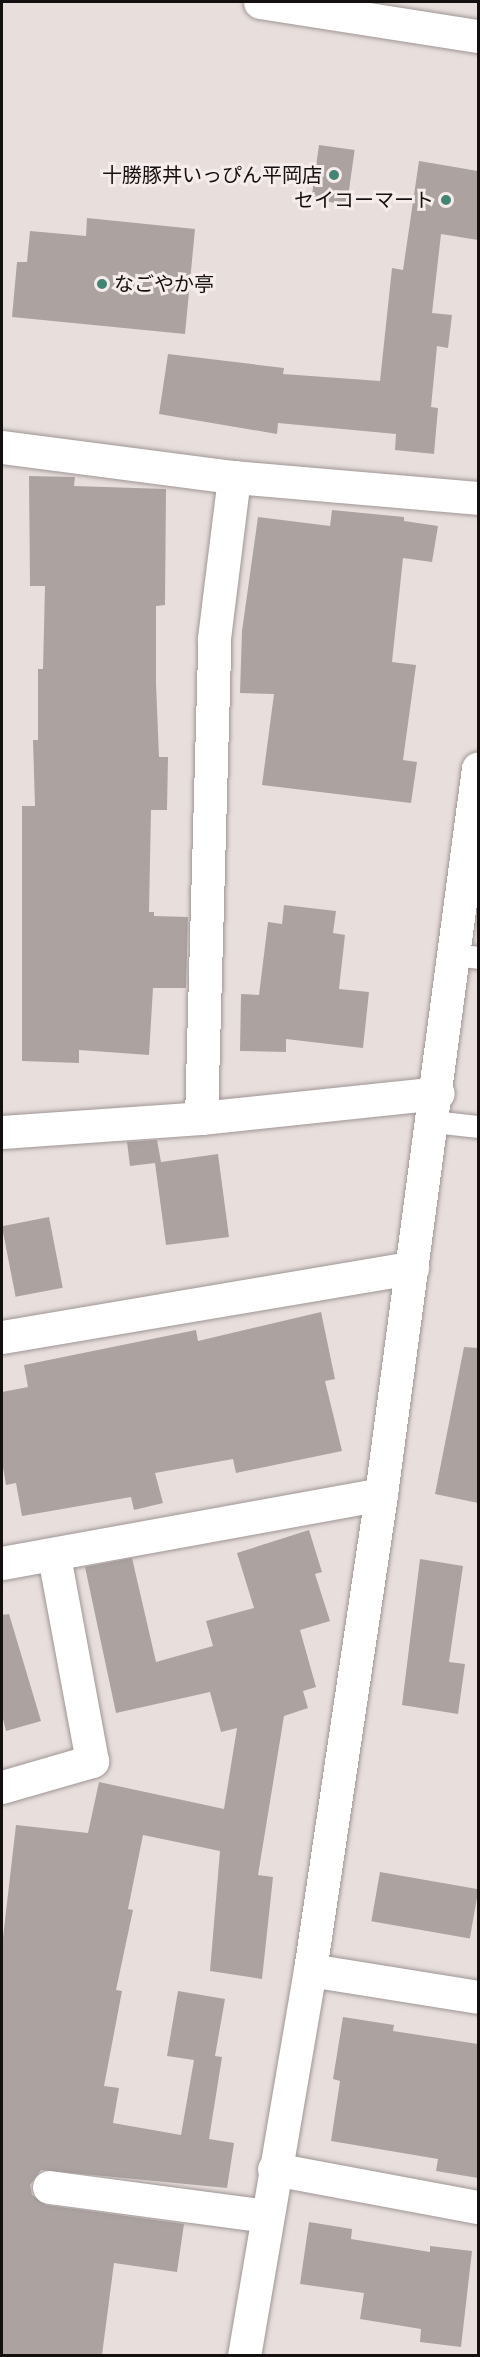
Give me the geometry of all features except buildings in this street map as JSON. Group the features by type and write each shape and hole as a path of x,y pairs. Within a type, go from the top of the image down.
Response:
{"street":[{"path":"260,2 478,36"},
{"path":"2,447 234,477 478,498"},
{"path":"201,1118 214,638 234,477"},
{"path":"244,2355 274,2169 310,1970 381,1494 435,1107 467,956 478,768"},
{"path":"2,1132 201,1118 435,1107"},
{"path":"2,1337 412,1268"},
{"path":"2,1563 381,1494"},
{"path":"2,1787 92,1761 54,1555"},
{"path":"310,1970 478,1997"},
{"path":"274,2169 478,2207"},
{"path":"50,2187 266,2216"}],"lane":[{"path":"435,1107 478,1127"}],"place":[{"name":"十勝豚丼いっぴん平岡店","path":"334,175"},
{"name":"セイコーマート","path":"446,200"},
{"name":"なごやか亭","path":"102,284"}]}
